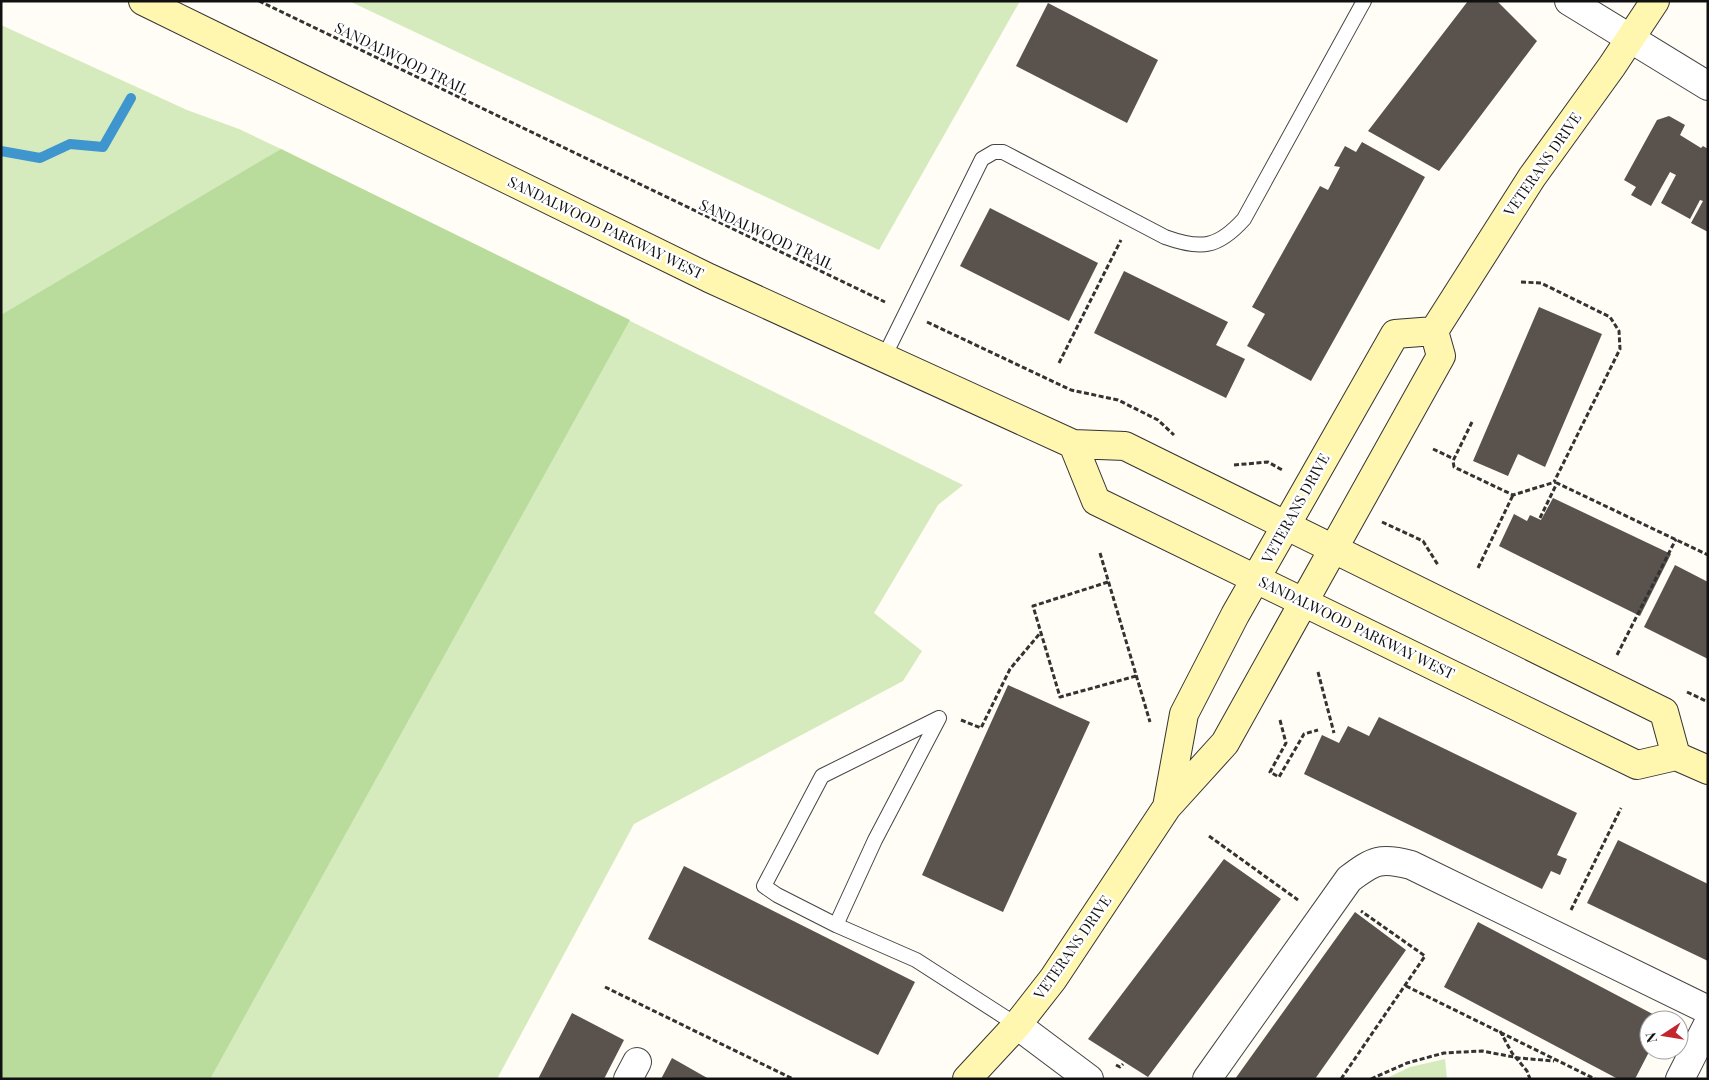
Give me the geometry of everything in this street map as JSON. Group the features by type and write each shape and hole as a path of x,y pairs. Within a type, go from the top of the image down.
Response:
{"main road":[{"name":"SANDALWOOD PARKWAY WEST","path":"143,1 709,278 1073,444 1125,446 1286,525 1664,712 1676,756 1637,765 1096,501 1073,444"},
{"name":"VETERANS DRIVE","path":"967,1079 1017,1024 1053,979 1167,807 1225,743 1441,356 1434,331 1532,177 1655,1"},
{"name":"VETERANS DRIVE","path":"1167,807 1184,714 1256,578 1395,334 1434,331"},
{"path":"1676,756 1708,770"}],"street":[{"path":"1569,1 1708,86"},
{"path":"1207,1079 1349,879 1367,866 1388,859 1411,865 1708,1010"},
{"path":"1017,1024 1090,1079"},
{"path":"1680,1079 1708,1024"}],"lane":[{"path":"884,357 982,159 994,152 1003,152 1165,237 1184,244 1199,246 1224,238 1244,219 1364,1"},
{"path":"836,925 875,840 939,718"},
{"path":"939,718 822,776 764,886 836,925 916,960 1017,1024"}],"path":[{"name":"SANDALWOOD TRAIL","path":"259,1 1071,390 1118,400 1158,420 1177,437"},
{"path":"1059,363 1131,220"},
{"path":"1521,282 1541,283 1601,311 1616,323 1619,331 1620,350 1540,518"},
{"path":"1472,422 1454,458 1454,467 1513,495 1556,482 1708,555"},
{"path":"1433,449 1454,458"},
{"path":"1232,465 1268,462"},
{"path":"1478,568 1513,495"},
{"path":"1396,529 1423,541"},
{"path":"1616,658 1676,539"},
{"path":"1100,554 1150,722"},
{"path":"1108,582 1033,606 1060,697 1136,676"},
{"path":"939,718 952,716 981,728 1010,669 1041,632"},
{"path":"1318,672 1334,733"},
{"path":"1280,720 1286,743 1270,772 1280,777 1304,734 1318,730"},
{"path":"1570,911 1621,808"},
{"path":"1208,836 1299,900"},
{"path":"1342,1079 1425,956 1353,906"},
{"path":"1406,986 1595,1079"},
{"path":"605,987 793,1079"},
{"path":"1500,1031 1530,1079"},
{"path":"1371,1079 1407,1063 1444,1053 1482,1051 1518,1058 1557,1061"}],"green space":[{"path":"349,1 1020,1 879,250"},
{"path":"1,25 187,110 239,129 281,149 963,485 938,505 874,613 922,651 903,681 634,824 497,1079 1,1079"},
{"path":"281,149 630,320 210,1079 1,1079 1,315"},
{"path":"1445,1059 1447,1079 1385,1079 1410,1067"}],"building":[{"path":"1468,1 1497,1 1537,41 1439,171 1368,131"},
{"path":"1048,3 1158,60 1127,123 1016,66"},
{"path":"1669,116 1685,125 1680,135 1701,148 1703,146 1708,149 1708,232 1691,223 1703,201 1700,200 1690,219 1661,203 1676,175 1670,172 1651,206 1631,195 1636,187 1624,180 1657,120"},
{"path":"1362,142 1425,177 1311,381 1247,346 1265,314 1252,307 1320,186 1328,190 1340,167 1334,166 1345,146 1356,152"},
{"path":"990,208 1098,263 1069,321 960,266"},
{"path":"1124,271 1228,322 1216,345 1245,359 1226,398 1094,333"},
{"path":"1539,307 1602,334 1545,467 1518,454 1508,476 1473,461"},
{"path":"1553,498 1671,554 1640,616 1499,546 1514,514 1527,521 1530,515 1541,520"},
{"path":"1675,565 1708,582 1708,659 1644,627"},
{"path":"1008,685 1090,722 1003,912 922,875"},
{"path":"1379,717 1577,813 1557,855 1567,859 1560,875 1551,871 1542,889 1304,774 1322,735 1339,743 1348,726 1369,736"},
{"path":"1618,840 1708,884 1708,961 1587,903"},
{"path":"1224,859 1281,899 1148,1077 1088,1039"},
{"path":"684,866 915,982 878,1055 648,939"},
{"path":"1355,912 1406,950 1315,1079 1235,1079"},
{"path":"1478,922 1645,1010 1639,1010 1639,1060 1645,1060 1635,1079 1618,1079 1444,987"},
{"path":"572,1013 624,1040 604,1079 538,1079"},
{"path":"672,1058 709,1079 661,1079"}],"waterway":[{"path":"1,151 40,158 70,144 103,147 131,98"}]}
